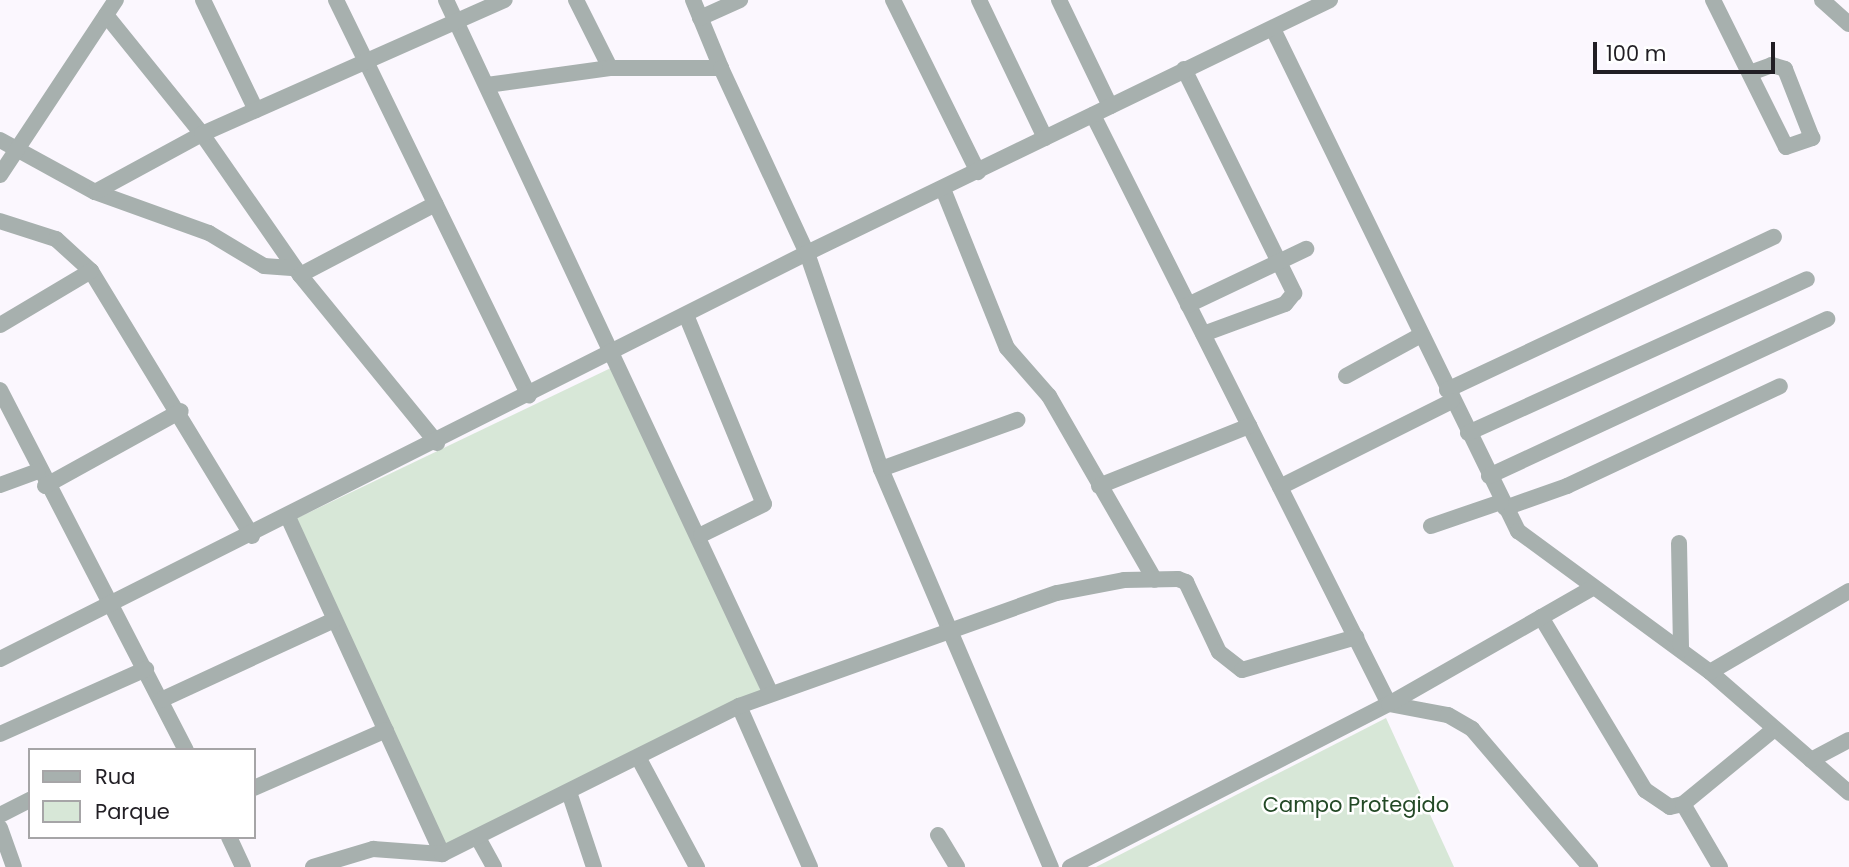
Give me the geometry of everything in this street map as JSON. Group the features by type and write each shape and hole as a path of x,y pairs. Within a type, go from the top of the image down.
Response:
{"street":[{"path":"0,176 116,0"},
{"path":"202,0 256,110"},
{"path":"336,0 529,395"},
{"path":"446,0 701,535 771,694"},
{"path":"95,192 202,134 364,60 505,0"},
{"path":"576,0 610,68"},
{"path":"693,0 721,68 807,253 881,469 1051,867"},
{"path":"700,18 740,0"},
{"path":"894,0 978,172"},
{"path":"979,0 1045,138"},
{"path":"1059,0 1110,106"},
{"path":"0,659 108,608 437,443 807,253 1330,0"},
{"path":"1713,0 1786,147 1812,138 1785,69 1772,65 1750,73"},
{"path":"1822,0 1849,24"},
{"path":"106,15 202,134 298,271 437,443"},
{"path":"1273,29 1503,505 1526,541 1710,672 1772,731 1849,793"},
{"path":"487,85 610,68 721,68"},
{"path":"1184,69 1294,293 1289,302 1203,334"},
{"path":"1093,115 1389,704"},
{"path":"0,140 95,192 209,233 264,266 298,271 436,204"},
{"path":"943,189 1002,339 1049,396 1154,579"},
{"path":"0,221 56,239 92,271 181,411 252,536"},
{"path":"1280,487 1450,395 1774,237"},
{"path":"1188,305 1306,249"},
{"path":"0,325 92,271"},
{"path":"1468,433 1807,279"},
{"path":"686,315 764,504 701,535"},
{"path":"1489,476 1827,319"},
{"path":"1346,376 1421,335"},
{"path":"1431,526 1567,486 1780,386"},
{"path":"0,390 45,486 108,608 146,669 185,748"},
{"path":"45,486 181,411"},
{"path":"881,469 1017,421"},
{"path":"1099,486 1249,426"},
{"path":"0,485 38,471"},
{"path":"288,517 442,854"},
{"path":"1679,543 1681,650"},
{"path":"313,867 373,849 442,854 739,706 947,627 1057,593 1154,579 1186,582 1219,652 1242,670 1356,638"},
{"path":"1070,867 1389,704 1592,588"},
{"path":"1710,672 1849,591"},
{"path":"1541,617 1645,790 1670,807 1683,804 1772,731"},
{"path":"161,700 334,620"},
{"path":"0,734 146,669"},
{"path":"1389,704 1448,716 1472,729 1590,867"},
{"path":"739,706 810,867"},
{"path":"256,787 386,730"},
{"path":"1811,760 1849,740"},
{"path":"638,757 697,867"},
{"path":"569,792 594,867"},
{"path":"0,815 28,801"},
{"path":"1683,804 1720,867"},
{"path":"0,828 14,867"},
{"path":"938,835 957,867"},
{"path":"478,838 494,867"},
{"path":"230,839 243,867"}],"green space":[{"path":"615,366 764,698 438,851 285,524"},
{"name":"Campo Protegido","path":"1386,718 1454,867 1096,867"}]}
